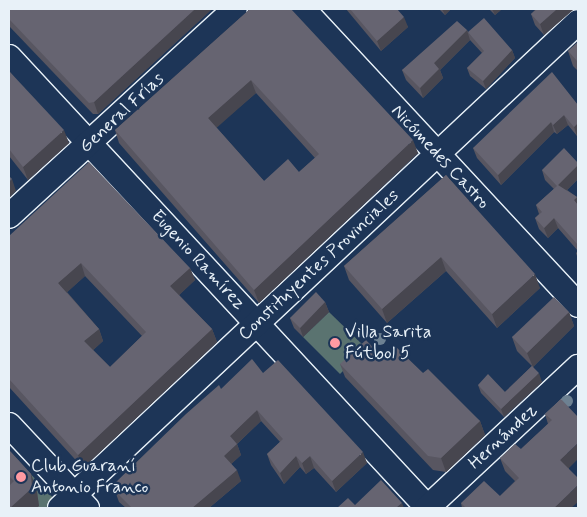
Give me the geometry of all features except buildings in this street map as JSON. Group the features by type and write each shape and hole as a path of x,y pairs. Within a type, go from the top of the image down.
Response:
{"street":[{"name":"General Frías","path":"9,216 235,9"},
{"name":"Nicómedes Castro","path":"303,9 578,305"},
{"name":"Constituyentes Provinciales","path":"74,504 257,323 578,22"},
{"name":"Eugenio Ramírez","path":"9,57 428,508"},
{"name":"Hernández","path":"428,508 578,367"},
{"path":"9,425 74,504"}],"green space":[{"name":"Villa Sarita Fútbol 5","path":"329,312 366,348 340,374 303,337"},
{"name":"Club Guaraní Antonio Franco","path":"9,451 57,502 50,508 9,508"}],"place":[{"name":"Villa Sarita Fútbol 5","path":"335,343"},
{"name":"Club Guaraní Antonio Franco","path":"21,477"}]}
